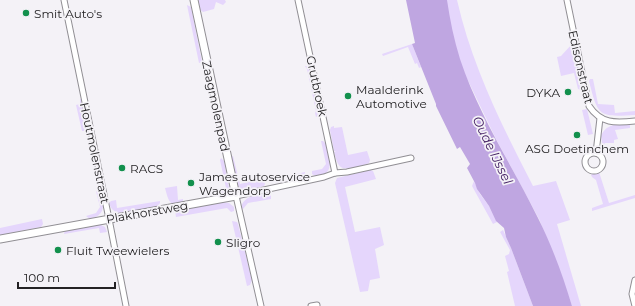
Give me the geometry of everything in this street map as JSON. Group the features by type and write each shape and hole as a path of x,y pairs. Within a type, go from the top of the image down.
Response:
{"street":[{"name":"Houtmolenstraat","path":"64,0 126,306"},
{"name":"Zaagmolenpad","path":"194,0 261,306"},
{"name":"Grutbroek","path":"298,0 335,172"},
{"name":"Edisonstraat","path":"567,0 589,106 600,118 608,122 635,121"},
{"path":"596,153 600,118"},
{"name":"Plakhorstweg","path":"0,239 236,196 324,177 335,172 347,172 411,158"},
{"path":"635,280 632,294 635,306"},
{"path":"311,306 317,304"}],"shaded area":[{"path":"197,0 225,0 226,2 223,5 216,2 214,9 203,12 199,9"},
{"path":"443,0 457,0 463,24 479,72 499,118 533,186 556,181 570,220 557,224 581,306 572,306 539,219 496,139 461,66"},
{"path":"187,5 191,7 202,62 199,63"},
{"path":"573,43 583,87 581,90 578,89 574,73 561,76 557,57 561,56"},
{"path":"412,44 421,67 419,68 417,63 415,64 408,47 383,56 382,54"},
{"path":"305,66 310,68 320,114 316,117 307,69"},
{"path":"590,79 593,79 598,104 614,105 615,113 635,111 635,115 614,116 607,115 602,112 595,102 589,81"},
{"path":"80,99 86,127 84,131 82,131 76,105 80,104"},
{"path":"587,109 593,134 588,135 582,110"},
{"path":"629,123 630,128 615,130 618,139 614,140 614,143 605,143 603,148 601,136 606,129 612,125"},
{"path":"334,126 334,128 342,127 348,155 367,151 370,160 369,163 347,169 339,165 334,152 336,151 334,151 330,130 331,127"},
{"path":"321,141 323,141 327,146 330,165 325,174 315,176 312,174 312,171 322,169 326,164"},
{"path":"233,156 240,184 262,179 265,184 264,186 247,191 239,188 236,184 231,157"},
{"path":"221,158 224,161 229,188 223,195 220,196 218,191 226,188 220,160"},
{"path":"370,170 373,171 376,179 345,187 355,232 380,227 384,245 375,249 380,278 370,280 368,291 360,292 335,183 337,178"},
{"path":"305,172 303,178 292,181 288,176"},
{"path":"599,172 609,203 635,195 635,198 592,211 592,208 603,204 596,180 591,175"},
{"path":"474,181 497,222 493,224 472,186"},
{"path":"177,186 178,200 183,199 183,201 172,204 165,188"},
{"path":"96,191 101,193 103,209 99,215 90,219 86,216 96,213 100,207"},
{"path":"266,193 271,195 271,199 248,203 243,209 241,207 248,198 254,195"},
{"path":"116,200 117,208 160,201 160,203 156,208 119,213 112,210 109,203"},
{"path":"222,202 229,203 234,207 234,211 231,212 227,208 176,217 175,210"},
{"path":"42,219 43,224 41,227 0,235 0,228"},
{"path":"232,221 237,222 238,224 252,280 250,285 247,286"},
{"path":"99,224 105,227 107,232 100,233 99,228 64,234 65,230"},
{"path":"503,230 533,306 515,306 505,256 509,254 510,250 500,232"}],"water":[{"name":"Oude IJssel","path":"406,0 447,0 456,45 468,80 486,120 543,229 557,261 572,306 533,306 506,237 504,228 496,221 489,206 477,189 467,168 470,164 460,147 457,149 436,106 412,44 415,43"}],"place":[{"name":"Smit Auto's","path":"26,13"},
{"name":"DYKA","path":"568,92"},
{"name":"Maalderink Automotive","path":"348,96"},
{"name":"ASG Doetinchem","path":"577,135"},
{"name":"RACS","path":"122,168"},
{"name":"James autoservice Wagendorp","path":"191,183"},
{"name":"Sligro","path":"218,242"},
{"name":"Fluit Tweewielers","path":"58,250"}]}
